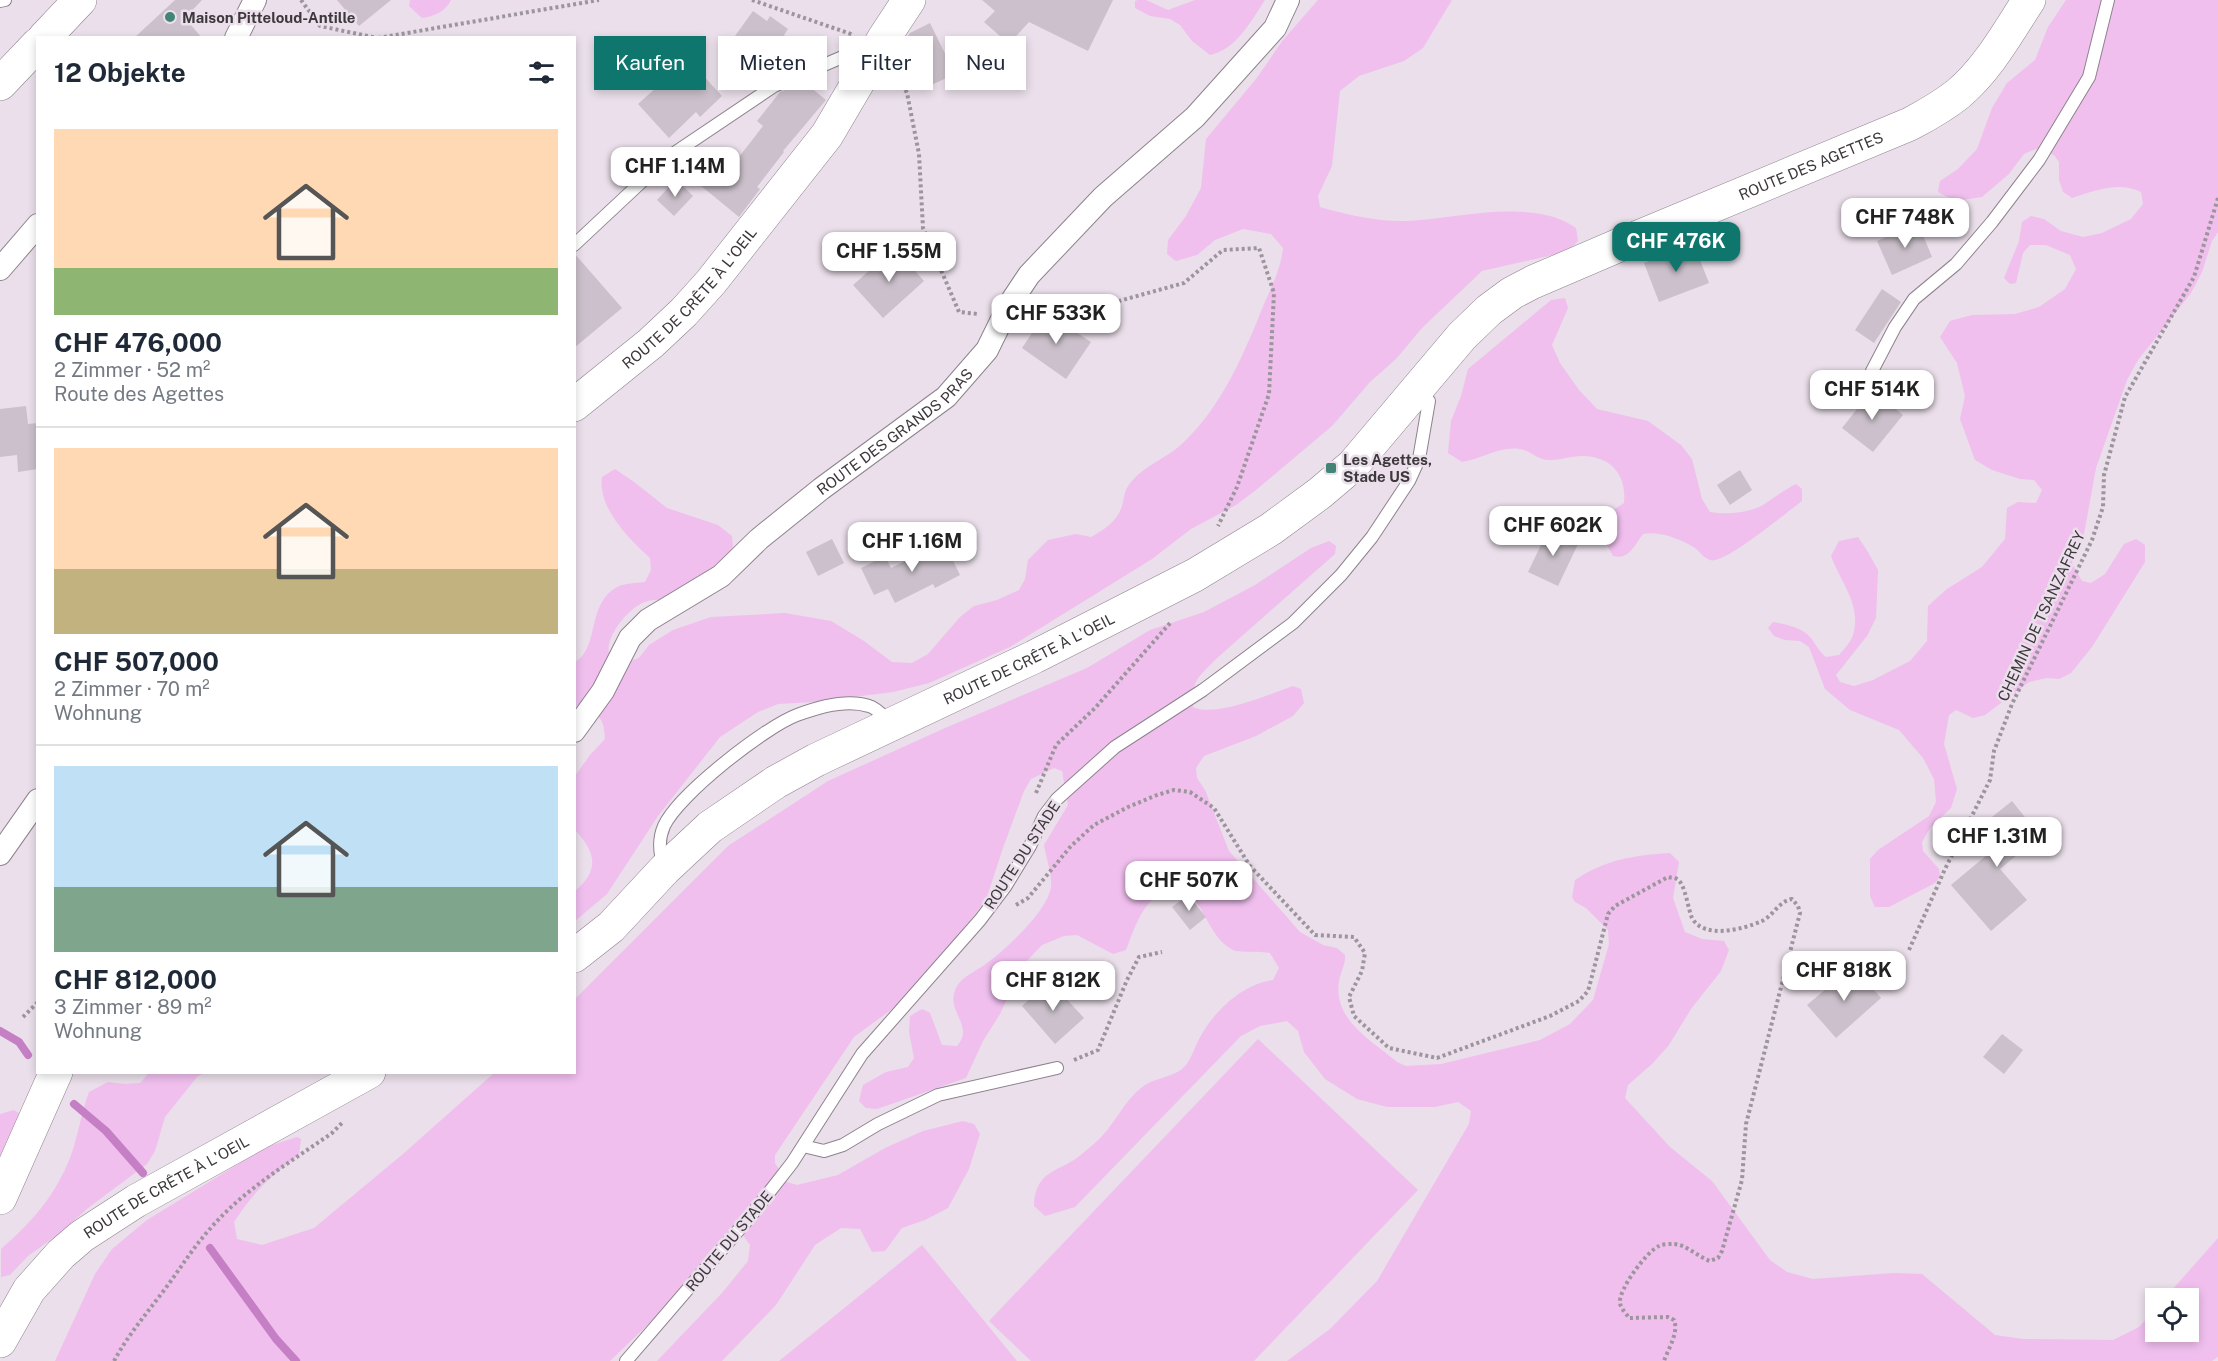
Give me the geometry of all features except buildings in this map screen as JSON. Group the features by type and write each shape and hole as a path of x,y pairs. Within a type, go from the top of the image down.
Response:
{"street":[{"path":"46,36 80,0"},
{"path":"237,36 255,0"},
{"name":"ROUTE DE CRÊTE À L'OEIL","path":"893,36 909,0"},
{"name":"ROUTE DES GRANDS PRAS","path":"576,728 603,691 630,638 648,620 721,576 759,539 821,489 946,397 987,350 1029,275 1102,197 1195,117 1275,28 1288,0"},
{"name":"ROUTE DES AGETTES","path":"1462,336 1500,301 1533,282 1910,124 1935,110 1959,93 1979,72 2000,45 2029,0"},
{"path":"0,84 36,46"},
{"name":"ROUTE DE CRÊTE À L'OEIL","path":"576,403 638,355 699,296 861,90"},
{"path":"0,269 36,227"},
{"name":"ROUTE DE CRÊTE À L'OEIL","path":"576,954 611,927 665,869 710,828 752,797 816,760 1034,657 1195,575 1271,530 1353,465 1462,336"},
{"path":"0,854 36,803"},
{"path":"0,1198 55,1074"},
{"name":"ROUTE DE CRÊTE À L'OEIL","path":"0,1341 29,1290 61,1254 82,1236 136,1201 365,1074"}],"lane":[{"path":"0,0 5,0"},
{"path":"1872,371 1895,327 1914,299 1956,264 1992,222 2039,160 2089,77 2108,0"},
{"path":"576,243 667,158 774,86 839,59"},
{"name":"ROUTE DU STADE","path":"626,1361 750,1218 803,1146 862,1054 945,961 992,904 1005,887 1030,846 1044,816 1057,798 1115,747 1209,687 1293,623 1341,575 1372,537 1409,481 1419,459 1429,402 1418,389"},
{"path":"665,869 658,849 664,825 687,794 757,738 796,715 842,703 870,706 892,723"},
{"path":"803,1146 824,1151 843,1145 878,1124 938,1095 1057,1068"}],"path":[{"path":"301,0 320,26 368,36"},
{"path":"390,36 599,0"},
{"path":"752,0 839,45"},
{"path":"906,90 919,154 923,228 959,312 979,314"},
{"name":"CHEMIN DE TSANZAFREY","path":"1909,950 1945,869 1990,780 1994,751 2012,704 2092,540 2103,507 2104,475 2125,397 2194,277 2218,198"},
{"path":"1006,314 1108,304 1184,283 1224,250 1259,248 1274,293 1269,394 1237,487 1214,536"},
{"path":"1034,798 1056,745 1095,708 1172,620"},
{"path":"992,904 1008,906 1028,898 1071,846 1094,825 1157,795 1174,790 1190,792 1214,808 1250,866 1315,935 1354,937 1365,953 1362,971 1349,997 1354,1016 1389,1048 1437,1058 1550,1016 1579,1001 1588,991 1592,980 1608,914 1615,906 1668,877 1677,879 1681,883 1690,915 1695,923 1706,930 1732,929 1763,920 1785,900 1792,899 1800,913 1749,1113 1742,1180 1722,1251 1718,1258 1710,1261 1700,1258 1682,1245 1658,1246 1644,1259 1624,1287 1620,1300 1620,1305 1629,1318 1668,1317 1674,1320 1675,1332 1664,1361"},
{"path":"1057,1068 1098,1050 1139,957 1162,952"},
{"path":"23,1017 36,1004"},
{"path":"114,1361 124,1343 174,1277 188,1254 210,1228 255,1187 332,1133 348,1118 356,1106 365,1074"}],"shaded area":[{"path":"410,0 451,0 439,13 422,18 409,6"},
{"path":"1146,0 1168,10 1195,0 1265,0 1235,41 1228,47 1210,55 1192,41 1180,25 1170,19 1150,16 1135,8 1135,1"},
{"path":"1318,0 1452,0 1423,48 1404,61 1359,76 1340,91 1332,166 1318,196 1320,207 1341,213 1396,221 1494,212 1538,214 1558,219 1576,228 1578,241 1562,253 1482,271 1422,328 1396,359 1370,382 1332,426 1256,490 1236,505 1191,529 1152,559 1010,647 929,683 893,692 778,704 758,712 720,737 658,816 607,894 576,920 576,890 588,876 592,868 592,861 591,853 576,831 576,775 605,739 602,721 599,717 580,704 576,706 576,661 588,647 601,604 607,595 617,587 645,582 651,570 650,558 624,532 610,511 602,489 602,477 615,469 667,508 718,525 732,536 733,546 730,554 683,600 649,601 632,610 614,631 609,653 626,662 639,658 649,645 673,630 711,617 785,613 831,621 864,641 892,662 912,663 928,654 960,617 974,606 997,600 1019,590 1025,579 1028,560 1048,540 1076,534 1091,537 1110,524 1120,512 1126,490 1132,481 1177,448 1198,428 1231,378 1273,284 1283,248 1271,234 1243,229 1215,240 1197,255 1176,261 1167,254 1168,240 1186,216 1201,188 1206,139 1256,79 1283,40"},
{"path":"2066,0 2218,0 2218,232 2212,241 2202,272 2191,293 2138,360 2127,380 2096,468 2084,534 2074,553 2072,564 2082,581 2091,583 2105,574 2124,544 2136,539 2145,545 2145,562 2092,647 2071,673 2059,679 2047,678 2029,682 1985,715 1973,718 1956,710 1949,715 1944,744 1957,789 1951,808 1930,828 1922,842 1923,851 1939,869 1940,877 1935,883 1889,907 1875,907 1870,896 1870,859 1878,850 1929,816 1936,802 1934,779 1923,758 1899,730 1850,710 1825,689 1809,647 1800,641 1785,640 1774,636 1768,628 1773,622 1795,627 1807,634 1826,657 1839,655 1852,638 1855,614 1849,594 1831,556 1839,541 1858,537 1878,570 1876,618 1867,636 1836,675 1840,682 1854,686 1873,680 1910,661 1927,641 1928,606 1947,589 1982,567 2005,539 2007,508 2018,502 2036,503 2042,490 2034,480 2020,479 1992,470 1975,460 1960,419 1965,396 1957,363 1940,337 1950,321 1972,315 2015,314 2039,307 2065,289 2076,269 2070,255 2046,245 2030,245 2023,253 2016,283 2010,284 2004,278 2019,241 2022,222 2031,216 2044,219 2061,231 2083,237 2102,233 2131,219 2143,204 2141,192 2115,187 2072,198 2063,192 2059,180 2059,162 2054,155 2036,149 2024,154 2009,174 1982,197 1955,201 1938,192 1940,181 1958,169 1977,149 1992,108 2007,83 2035,60 2048,27"},
{"path":"1565,298 1568,308 1552,345 1560,363 1579,390 1597,409 1648,421 1681,445 1692,459 1702,499 1710,512 1730,513 1751,510 1796,484 1802,489 1802,501 1741,547 1717,560 1708,559 1695,548 1676,539 1649,533 1643,534 1627,554 1619,557 1613,556 1597,528 1601,518 1624,503 1620,476 1609,463 1601,459 1582,456 1546,460 1520,449 1505,449 1462,462 1448,453 1451,421 1468,369 1551,300"},
{"path":"1329,541 1336,546 1335,554 1216,659 1200,676 1195,685 1193,707 1203,710 1243,704 1293,686 1301,689 1304,703 1293,716 1256,736 1204,756 1196,768 1197,778 1205,790 1229,851 1300,932 1323,945 1337,948 1345,955 1339,982 1342,1008 1356,1028 1397,1062 1406,1066 1441,1064 1540,1040 1570,1024 1593,1000 1609,944 1608,930 1572,897 1575,880 1609,863 1644,855 1670,853 1679,862 1673,898 1685,932 1702,939 1724,941 1729,950 1721,971 1691,1009 1669,1045 1628,1085 1625,1098 1670,1147 1712,1181 1770,1260 1787,1272 1813,1279 1893,1273 1922,1274 1995,1335 2023,1339 2113,1340 2139,1327 2145,1320 2145,1342 2199,1342 2199,1288 2174,1288 2218,1238 2218,1357 2212,1361 1287,1361 1330,1329 1377,1281 1469,1124 1471,1111 1458,1102 1435,1107 1387,1107 1357,1099 1325,1079 1304,1052 1298,1031 1287,1021 1260,1026 1241,1036 1075,1207 1045,1216 1034,1206 1035,1194 1044,1178 1097,1142 1141,1088 1182,1069 1219,1010 1250,987 1273,980 1279,968 1270,953 1236,951 1224,944 1194,899 1178,885 1157,895 1150,902 1139,919 1126,950 1113,954 1077,935 1064,936 1042,945 1022,966 966,1078 877,1109 866,1108 859,1101 863,1085 886,1072 908,1067 914,1058 909,1032 910,1016 922,1009 930,1013 942,1045 957,1046 963,1031 954,1003 957,986 1005,948 1043,906 1051,886 1044,845 1068,805 1062,771 1054,768 1031,779 1024,791 987,897 982,905 943,955 899,1004 854,1037 775,1155 775,1163 787,1182 797,1185 838,1175 885,1148 923,1131 963,1121 974,1124 980,1134 969,1169 948,1208 925,1220 902,1228 885,1251 872,1252 860,1229 841,1228 815,1245 776,1305 722,1361 657,1361 722,1293 748,1261 750,1245 742,1234 610,1361 55,1361 95,1274 112,1249 147,1220 266,1147 297,1137 301,1139 299,1155 263,1185 234,1222 237,1239 262,1245 314,1228 403,1154 493,1074 576,1074 576,998 728,846 828,781 1087,668 1150,630 1204,612 1255,585 1311,548"},
{"path":"1258,1039 1418,1190 1254,1361 1031,1361 989,1321"},
{"path":"148,1074 202,1074 197,1077 165,1117 155,1151 147,1164 28,1256 10,1275 1,1277 1,1249 32,1219 57,1185 73,1150 89,1092 108,1082 140,1083"},
{"path":"14,1110 20,1114 0,1158 0,1114"},
{"path":"922,1245 1017,1361 779,1361"}],"waterway":[{"path":"0,1031 19,1042 28,1055"},
{"path":"74,1104 106,1131 143,1173"},
{"path":"210,1248 276,1339 296,1361"}],"place":[{"name":"Maison Pitteloud-Antille","path":"170,17"},
{"name":"Les Agettes, Stade US","path":"1331,468"}]}
